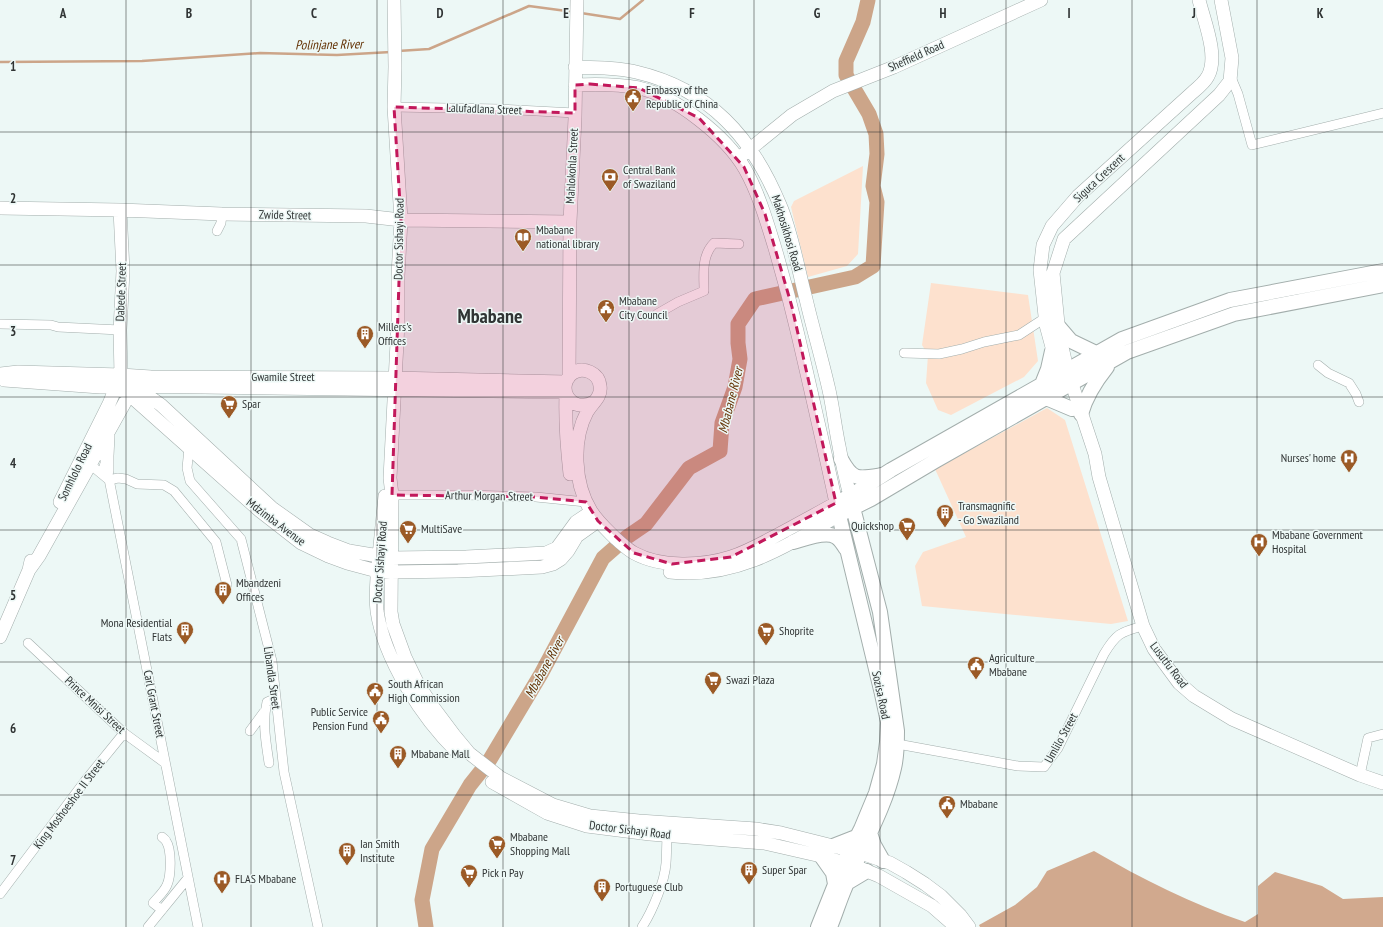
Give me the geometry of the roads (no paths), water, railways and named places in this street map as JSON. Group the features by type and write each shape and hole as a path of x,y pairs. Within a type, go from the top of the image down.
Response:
{"main road":[{"name":"Doctor Sishayi Road","path":"394,0 394,107 401,220 398,276 398,323 394,384 393,447 390,478 385,495 385,558 391,572 390,612 404,656 418,684 468,758"},
{"name":"Sheffield Road","path":"734,154 792,115 833,91 894,67 1041,0"},
{"path":"1199,0 1211,48 1211,70 1230,75"},
{"name":"Siguca Crescent","path":"1065,379 1053,273 1064,239 1219,95 1230,81 1232,58 1221,0"},
{"name":"Mahlokohla Street","path":"577,1 575,114 570,222 566,440 570,476 588,512"},
{"name":"Makhosikhosi Road","path":"575,67 612,68 635,72 668,82 698,98 721,114 733,126 747,144 767,176 781,206 799,270 829,390 841,459 852,502"},
{"name":"Siguca Crescent","path":"1065,379 1052,351 1045,318 1040,270 1043,245 1052,226 1078,196 1203,83 1211,70"},
{"name":"Makhosikhosi Road","path":"575,85 590,84 633,87 659,96 699,118 717,135 744,168 750,178 765,214 792,307 838,509"},
{"name":"Zwide Street","path":"0,208 366,216 401,220 570,222"},
{"name":"Dabede Street","path":"119,380 123,271 120,210"},
{"path":"594,402 588,406 574,404 567,387 578,371 584,370 595,375 599,380 600,386 598,398 587,412 578,438 577,461 579,477 588,512 608,535 619,551 634,553 672,564 705,562 731,557 852,502 883,492 1046,398 1065,379 1096,353 1122,339 1230,300 1383,271"},
{"path":"852,502 891,470 1042,384 1065,379 1111,362 1127,352 1234,314 1383,286"},
{"path":"1059,327 1071,341 1096,353"},
{"name":"Mahlokohla Street","path":"569,332 574,355 590,372"},
{"path":"1042,384 1052,351"},
{"path":"1046,398 1077,412 1087,398 1094,383 1111,362"},
{"name":"Gwamile Street","path":"0,374 18,372 119,380 159,377 394,384 567,387"},
{"name":"Gwamile Street","path":"0,379 100,387 119,380"},
{"name":"Lusutfu Road","path":"1065,379 1094,454 1099,477 1143,626 1154,649 1179,683 1194,696 1232,719 1360,775 1383,783"},
{"name":"Mdzimba Avenue","path":"119,380 139,390 161,405 272,508 310,535 349,551 385,558 466,557 551,552 558,548 576,522 588,512"},
{"name":"Somhlolo Road","path":"88,460 99,422 119,380"},
{"name":"Gwamile Street","path":"139,390 394,384"},
{"name":"Mdzimba Avenue","path":"139,390 189,448 260,511 301,543 347,563 377,571 391,572 458,571 542,567 561,559 568,552 588,512"},
{"name":"Somhlolo Road","path":"0,637 29,570 31,561 88,460 139,390"},
{"path":"99,422 111,427 107,456 108,476"},
{"path":"841,459 849,472 859,477 886,474"},
{"name":"Doctor Sishayi Road","path":"390,478 392,496 392,541 385,558 377,571 377,610 382,632 404,682 435,728 468,758 490,776 501,778 540,799 572,812 668,829 764,843 821,856 855,860"},
{"path":"860,533 864,514 883,492"},
{"name":"Sozisa Road","path":"852,502 880,612 897,731 884,764 876,793 856,837 855,860"},
{"path":"629,553 634,561 651,568 664,571 707,573 732,568 757,560 793,542 838,509"},
{"name":"Sozisa Road","path":"818,927 870,833 894,767 888,722 838,509"},
{"path":"793,542 817,535 831,535 835,536 842,542 849,554"},
{"name":"Doctor Sishayi Road","path":"668,829 756,829 833,846 855,860"},
{"path":"756,829 757,838 764,843"},
{"path":"870,833 874,845 883,860"},
{"path":"833,846 856,837"},
{"path":"821,856 841,883 855,860"},
{"path":"855,860 883,860 906,872 941,896 960,915 969,927"},
{"path":"855,860 932,906 956,927"},
{"name":"Sozisa Road","path":"830,927 841,883"}],"street":[{"path":"1230,75 1238,94 1252,145 1383,113"},
{"name":"Lalufadlana Street","path":"394,107 500,109 575,114"},
{"path":"217,231 221,223 222,214"},
{"path":"657,314 678,302 704,291 705,261 708,249 714,244 739,244"},
{"path":"904,353 939,354 984,342 1019,335 1045,318"},
{"path":"0,324 51,325 58,327 120,330"},
{"path":"1318,365 1328,373 1349,383 1359,402"},
{"name":"Libandla Street","path":"189,448 187,468 190,481 241,540 272,661 284,772 318,927"},
{"path":"88,460 103,464 108,476 126,479 137,484 164,485 174,491 216,542 227,585"},
{"name":"Carl Grant Street","path":"108,476 198,927"},
{"name":"Arthur Morgan Street","path":"392,496 468,495 536,497 588,512"},
{"name":"Umlilo Street","path":"892,743 1018,766 1044,767 1058,748 1104,654 1113,640 1124,631 1143,626"},
{"name":"Prince Mnisi Street","path":"28,643 124,733 165,763"},
{"path":"269,763 264,729 265,711 268,702 276,698"},
{"path":"250,731 265,711"},
{"name":"King Moshoeshoe II Street","path":"0,894 84,781 124,733"},
{"path":"1360,775 1368,738 1383,734"},
{"path":"642,927 649,917 663,879 666,865 668,829"},
{"path":"162,837 167,842 170,854 170,878 167,887 153,903 162,910"},
{"path":"148,927 188,878"}],"waterway":[{"name":"Polinjane River","path":"581,13 620,19 643,0"},
{"name":"Mbabane River","path":"426,927 422,900 432,849 470,785 489,761 541,674 603,558 627,537 646,524 689,468 720,451 722,423 735,387 740,359 738,324 755,299 855,277 873,266 877,202 873,186 877,154 876,134 869,114 846,75 846,61 863,22 868,0"},
{"name":"Polinjane River","path":"398,51 429,49 529,6 574,12"},
{"name":"Polinjane River","path":"0,62 142,61 260,53 337,55 391,52"}],"place":[{"name":"Embassy of the Republic of China","path":"633,112"},
{"name":"Central Bank of Swaziland","path":"610,192"},
{"name":"Mbabane national library","path":"523,252"},
{"name":"Mbabane City Council","path":"606,323"},
{"name":"Millers's Offices","path":"365,349"},
{"name":"Spar","path":"229,419"},
{"name":"Nurses' home","path":"1349,473"},
{"name":"Transmagnific - Go Swaziland","path":"945,528"},
{"name":"Quickshop","path":"907,541"},
{"name":"MultiSave","path":"408,544"},
{"name":"Mbabane Government Hospital","path":"1259,557"},
{"name":"Mbandzeni Offices","path":"223,605"},
{"name":"Mona Residential Flats","path":"185,645"},
{"name":"Shoprite","path":"766,646"},
{"name":"Agriculture Mbabane","path":"976,680"},
{"name":"Swazi Plaza","path":"713,695"},
{"name":"South African High Commission","path":"375,706"},
{"name":"Public Service Pension Fund","path":"381,734"},
{"name":"Mbabane Mall","path":"398,769"},
{"name":"Mbabane","path":"947,819"},
{"name":"Mbabane Shopping Mall","path":"497,859"},
{"name":"Ian Smith Institute","path":"347,866"},
{"name":"Super Spar","path":"749,885"},
{"name":"Pick n Pay","path":"469,888"},
{"name":"FLAS Mbabane","path":"222,894"},
{"name":"Portuguese Club","path":"602,902"}],"district":[{"name":"Mbabane","path":"490,316"}]}
